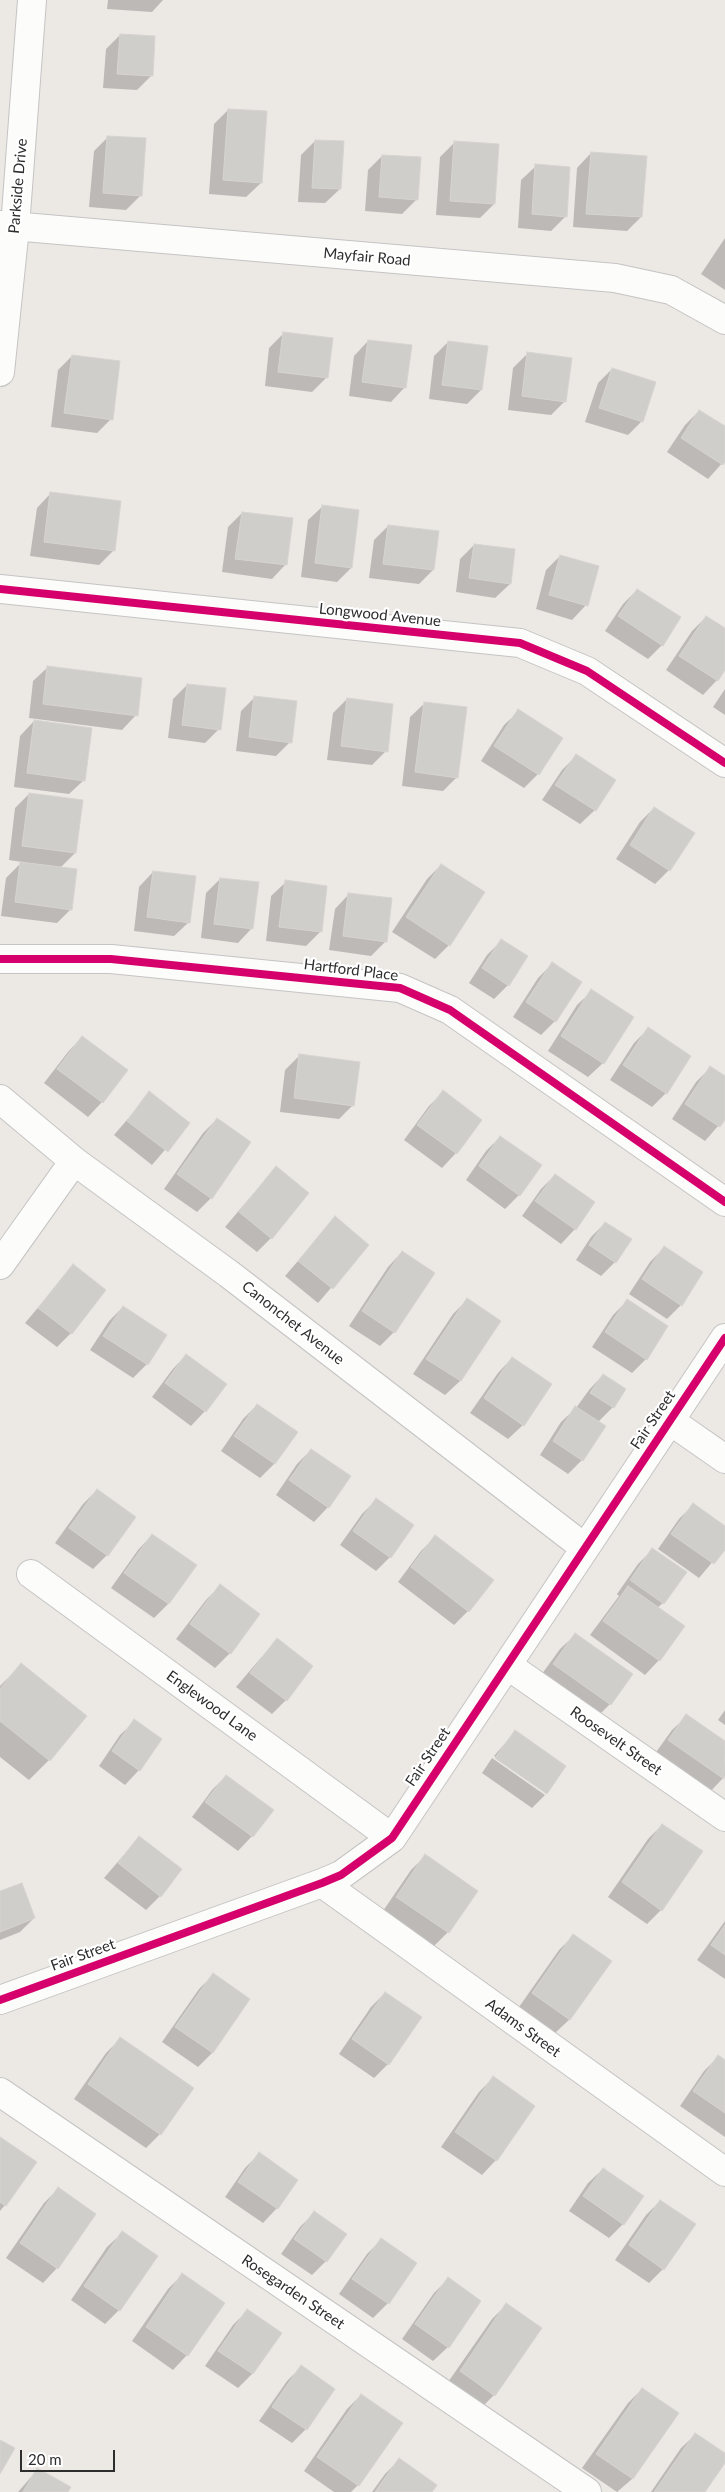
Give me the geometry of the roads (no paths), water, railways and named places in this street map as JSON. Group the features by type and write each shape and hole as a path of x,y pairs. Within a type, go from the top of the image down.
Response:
{"street":[{"name":"Parkside Drive","path":"0,372 8,226 32,0"},
{"name":"Mayfair Road","path":"8,226 615,278 671,290 725,320"},
{"name":"Longwood Avenue","path":"0,590 520,643 587,671 725,763"},
{"name":"Hartford Place","path":"0,959 111,959 400,988 450,1010 725,1202"},
{"name":"Canonchet Avenue","path":"0,1098 74,1161 229,1274 585,1548"},
{"path":"0,1265 74,1161"},
{"name":"Fair Street","path":"0,2000 322,1883 341,1875 392,1838 725,1338"},
{"path":"670,1420 725,1459"},
{"name":"Englewood Lane","path":"31,1574 392,1838"},
{"name":"Roosevelt Street","path":"507,1665 725,1817"},
{"name":"Adams Street","path":"322,1883 725,2172"},
{"name":"Rosegarden Street","path":"0,2092 587,2492"}]}
